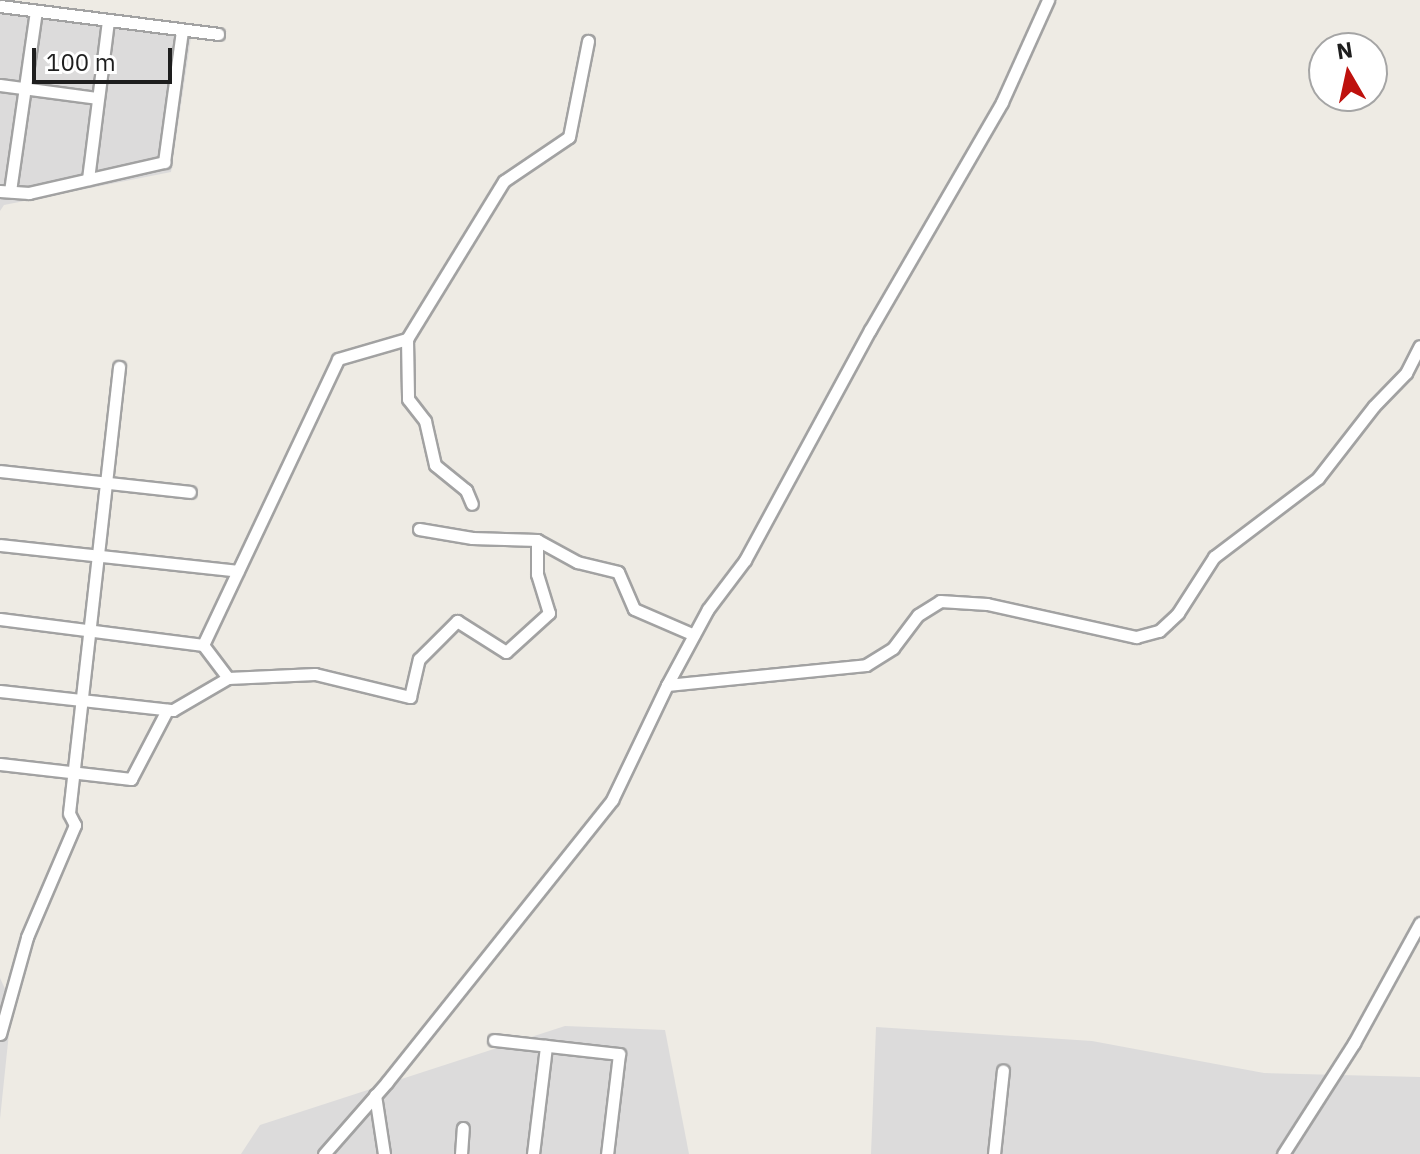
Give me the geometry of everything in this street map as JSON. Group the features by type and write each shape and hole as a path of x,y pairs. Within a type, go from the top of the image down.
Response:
{"street":[{"path":"324,1154 612,800 694,635 745,560 870,330 1002,102 1048,0"},
{"path":"0,6 218,34"},
{"path":"36,11 5,191 29,193 164,162 182,30"},
{"path":"88,179 108,20"},
{"path":"472,504 466,490 435,465 425,421 408,399 407,339 504,181 569,137 588,41"},
{"path":"0,85 98,98"},
{"path":"203,645 338,359 407,339"},
{"path":"667,685 866,665 893,648 918,615 940,601 987,604 1136,637 1159,631 1178,613 1214,557 1318,478 1374,406 1406,373 1420,346"},
{"path":"1,1030 27,937 75,825 69,813 119,367"},
{"path":"0,471 190,492"},
{"path":"419,529 472,538 537,540 577,562 618,572 634,609 694,635"},
{"path":"0,691 173,710 228,678 315,674 410,697 419,659 457,621 506,652 549,613 537,574 537,540"},
{"path":"0,545 238,571"},
{"path":"0,619 203,645 228,678"},
{"path":"0,764 131,779 167,710"},
{"path":"1283,1154 1354,1043 1420,923"},
{"path":"494,1040 619,1054 607,1154"},
{"path":"533,1154 546,1046"},
{"path":"994,1154 1003,1070"},
{"path":"375,1095 384,1154"},
{"path":"461,1154 463,1128"}],"shaded area":[{"path":"0,0 193,24 171,172 4,205 0,211"},
{"path":"0,978 12,1004 0,1119"},
{"path":"565,1026 665,1030 689,1154 241,1154 260,1125"},
{"path":"876,1027 1092,1041 1264,1073 1420,1077 1420,1154 871,1154"}]}
